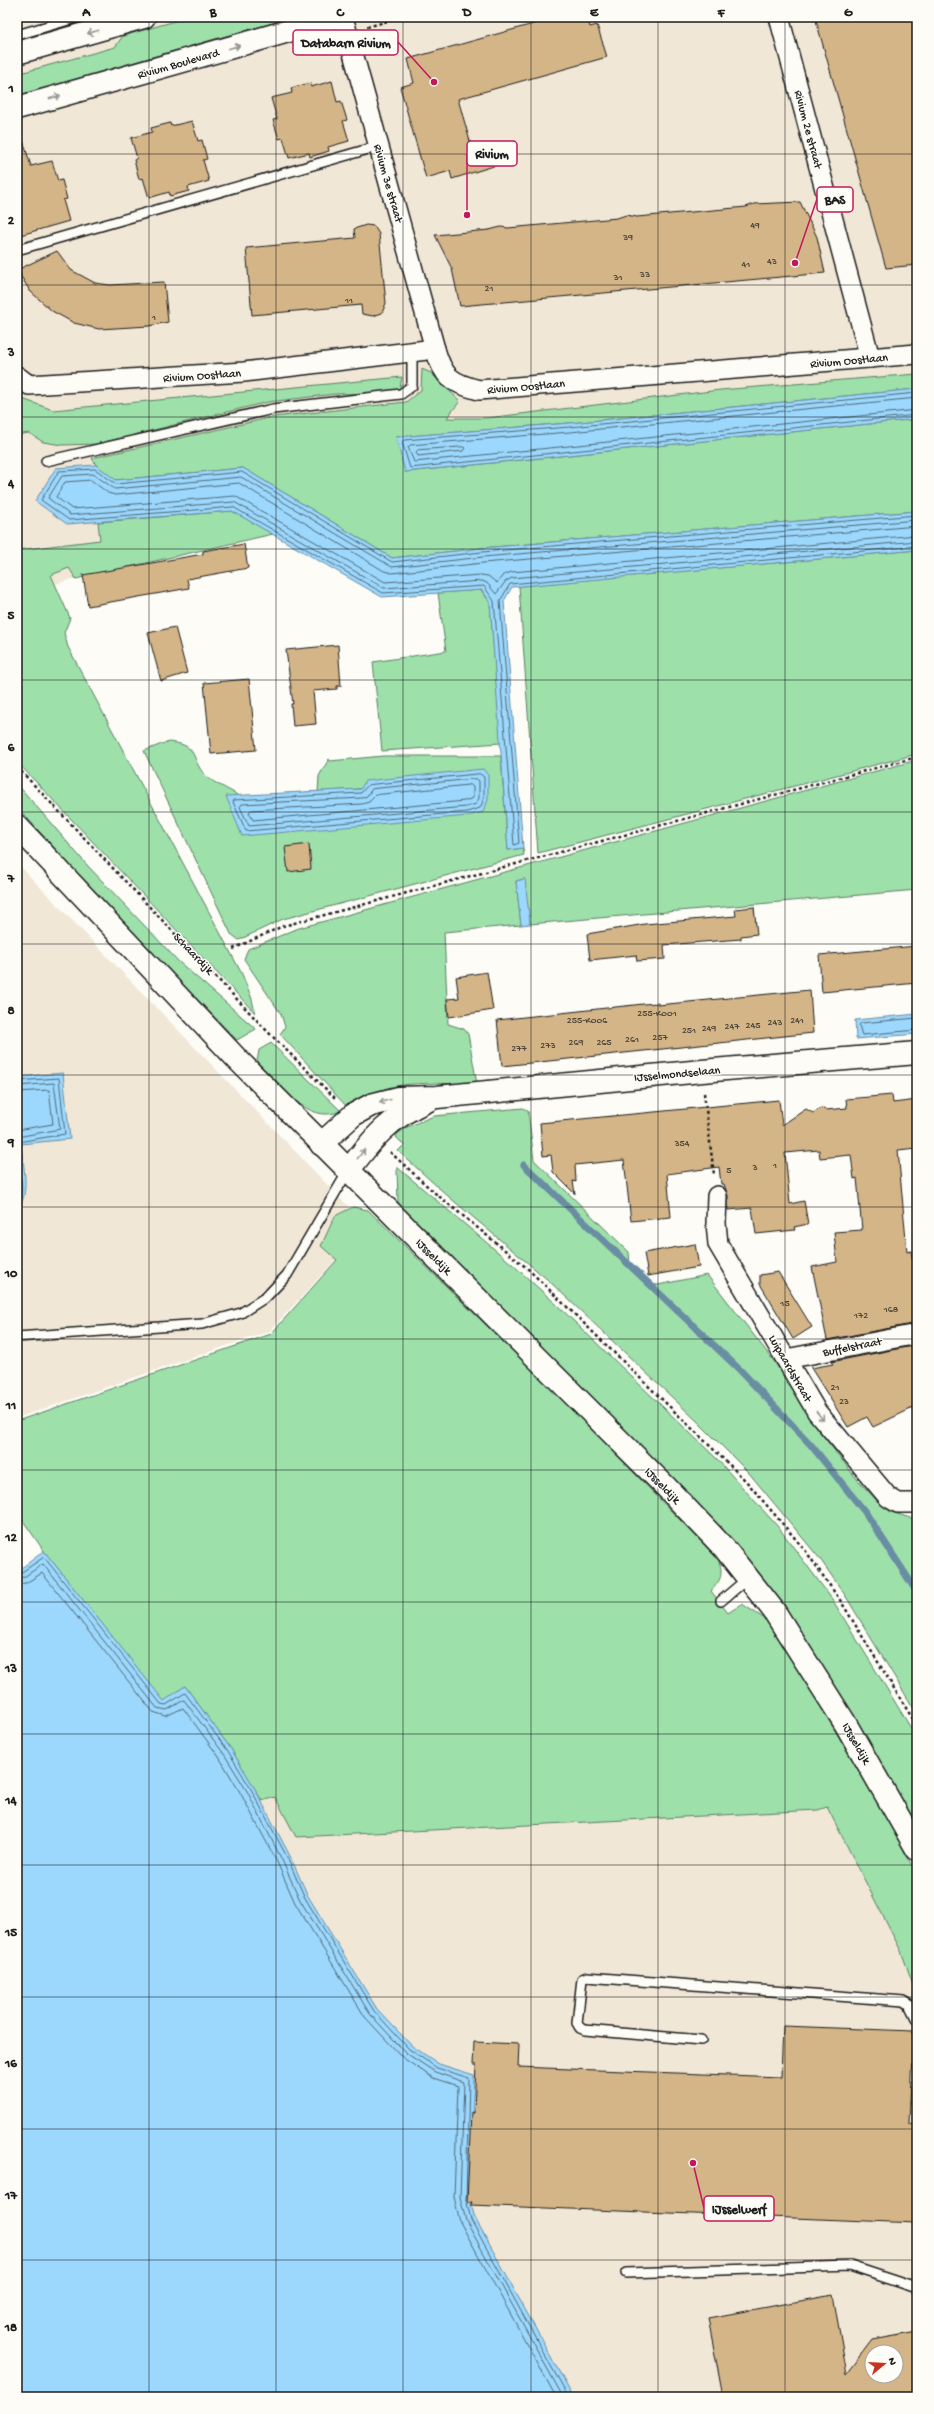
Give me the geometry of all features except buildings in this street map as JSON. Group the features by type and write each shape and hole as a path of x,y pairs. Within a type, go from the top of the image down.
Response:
{"street":[{"path":"17,53 144,17"},
{"name":"Rivium Boulevard","path":"17,108 338,17"},
{"name":"Rivium 3e straat","path":"343,17 435,349"},
{"name":"Rivium 2e straat","path":"779,17 870,358"},
{"name":"Rivium Oostlaan","path":"17,376 29,385 198,376 435,349 441,369 459,385 479,390 917,354"},
{"path":"17,826 238,1060 348,1170"},
{"name":"IJsselmondselaan","path":"321,1144 353,1115 371,1105 390,1099 437,1097 702,1071 917,1053"},
{"name":"IJsselmondselaan","path":"348,1170 374,1137 407,1110 437,1097"},
{"name":"IJsseldijk","path":"348,1170 662,1483 748,1578 774,1611 834,1706 917,1848"},
{"name":"Luipaardstraat","path":"717,1196 716,1224 718,1244 816,1412 888,1497 898,1503 917,1503"},
{"name":"Buffelstraat","path":"786,1359 917,1334"}],"lane":[{"path":"17,35 79,17"},
{"path":"17,250 379,146"},
{"path":"46,462 273,409 401,394 412,386 412,352"},
{"path":"17,1337 202,1324 241,1313 266,1298 287,1275 348,1170"},
{"path":"721,1601 748,1578"},
{"path":"701,2040 585,2030 580,2028 577,2023 582,1979 587,1976 904,2001 909,2004 917,2020"},
{"path":"626,2273 850,2266 917,2288"}],"path":[{"path":"233,949 283,926 917,757"},
{"name":"Schaardijk","path":"17,767 268,1032 353,1115"},
{"path":"702,1071 717,1196"},
{"path":"374,1137 435,1193 528,1269 746,1481 805,1550 837,1596 917,1726"}],"shaded area":[{"path":"17,17 917,17 917,412 486,452 17,596"},
{"path":"17,863 367,1226 270,1331 17,1418"},
{"path":"799,1747 917,1963 917,2397 570,2397 166,1801"}],"green space":[{"path":"189,17 293,17 17,96 17,74 115,47 123,36"},
{"path":"422,369 431,373 460,401 447,418 487,418 720,390 917,374 917,389 570,423 397,437 405,472 917,419 917,511 482,548 392,558 243,468 115,480 96,465 92,458 273,417 406,402 421,390"},
{"path":"402,377 400,388 389,393 335,394 268,402 96,444 62,445 43,442 29,433 17,435 17,397 53,410"},
{"path":"232,511 273,534 76,579 69,568 51,575 70,618 64,633 68,647 242,974 252,999 255,1013 17,762 17,550 100,540 98,522"},
{"path":"917,550 917,754 538,853 519,586"},
{"path":"481,590 490,602 501,743 382,751 373,662 446,651 438,593"},
{"path":"167,742 178,743 190,749 201,770 206,776 239,796 226,797 318,792 319,776 329,759 330,761 383,756 501,756 508,850 523,848 524,855 283,919 239,940 231,934 144,751"},
{"path":"917,760 917,890 530,924 524,879 516,881 521,925 444,932 448,1024 464,1029 468,1034 477,1084 409,1084 378,1091 363,1097 347,1107 280,1034 285,1027 281,1014 244,959 248,949 299,928"},
{"path":"17,784 87,865 179,962 256,1029 237,1040 131,932 17,807"},
{"path":"271,1043 341,1111 329,1114 317,1113 305,1108 284,1091 257,1062 259,1050"},
{"path":"523,1108 528,1111 534,1160 629,1252 630,1265 647,1284 658,1285 707,1275 774,1361 813,1423 856,1478 879,1503 891,1512 917,1520 917,1714 845,1595 820,1559 749,1473 696,1420 548,1280 449,1197 398,1151 404,1145 396,1137 397,1134 407,1127 434,1116"},
{"path":"397,1167 512,1264 556,1304 716,1458 779,1528 832,1599 917,1738 917,1825 806,1640 772,1591 398,1203"},
{"path":"353,1207 368,1210 568,1405 718,1559 721,1573 719,1580 711,1591 728,1613 742,1604 765,1619 799,1669 890,1824 917,1875 917,1995 901,1951 827,1807 818,1810 296,1837 275,1797 262,1801 231,1749 185,1686 164,1702 44,1551 17,1512 17,1421 271,1334 337,1260 321,1246 335,1216"}],"water":[{"path":"917,389 917,419 405,472 396,437 570,423"},
{"path":"96,465 116,480 243,468 392,558 482,548 917,511 917,550 512,587 504,601 523,848 508,850 490,602 482,590 382,597 232,511 67,524 35,501 56,468"},
{"path":"483,769 488,775 488,800 483,812 468,816 242,836 226,796 361,789 365,781"},
{"path":"525,879 530,924 521,925 516,881"},
{"path":"917,1014 917,1034 856,1039 855,1020"},
{"path":"63,1073 70,1139 21,1144 25,1188 24,1196 17,1212 17,1077"},
{"path":"44,1551 164,1701 185,1686 231,1749 254,1787 290,1856 308,1896 377,2009 412,2046 439,2064 474,2075 469,2197 475,2218 573,2397 17,2397 17,1566 20,1569"}],"waterway":[{"path":"524,1165 740,1370 811,1445 865,1512 917,1592"}],"place":[{"name":"Databarn Rivium","path":"434,82"},
{"name":"Rivium","path":"467,215"},
{"name":"BAS","path":"795,263"},
{"name":"IJsselwerf","path":"693,2163"}]}
